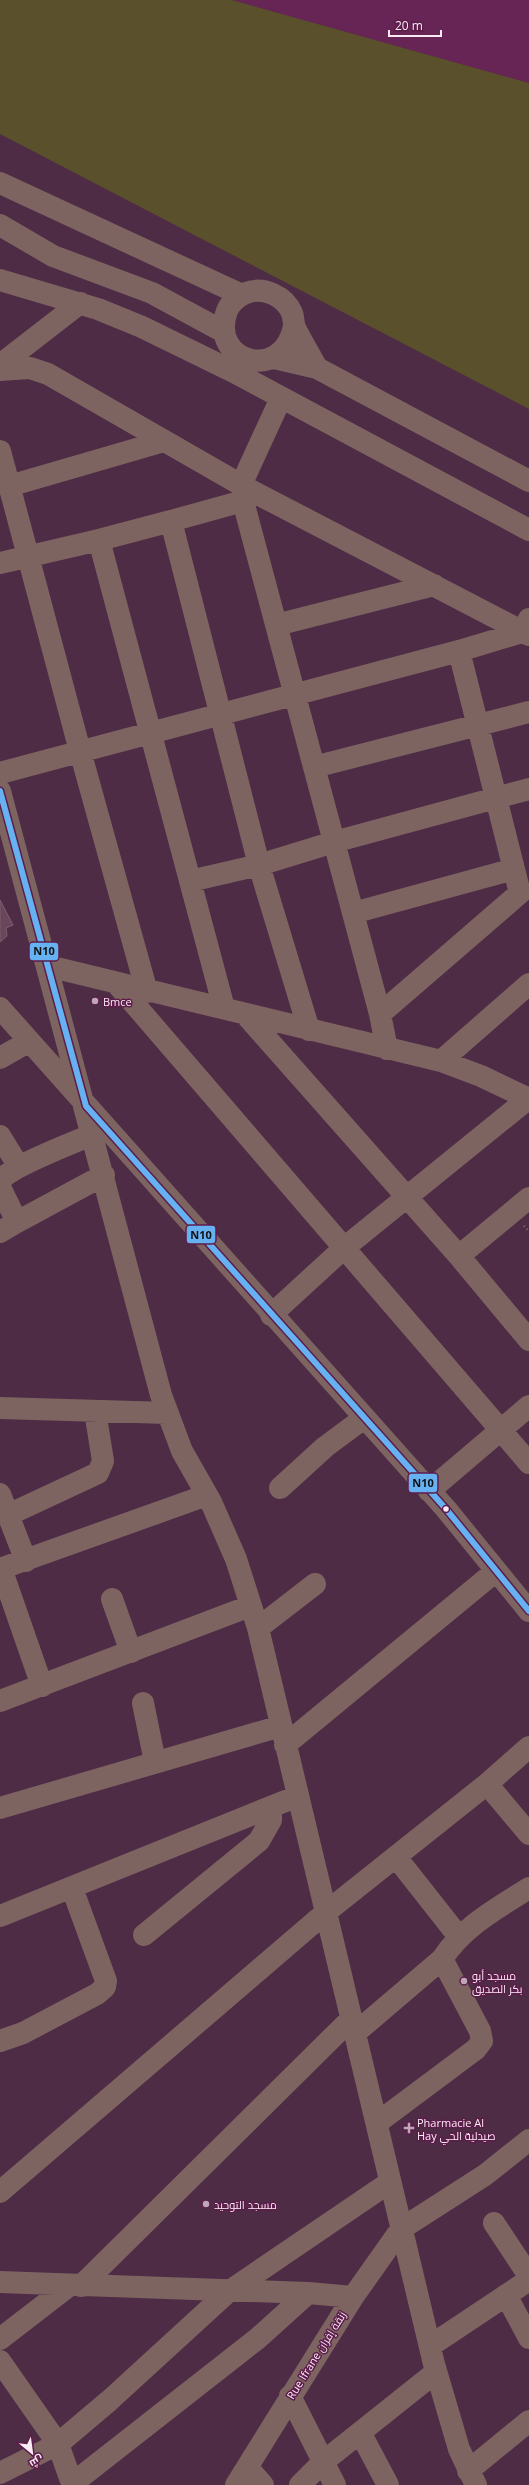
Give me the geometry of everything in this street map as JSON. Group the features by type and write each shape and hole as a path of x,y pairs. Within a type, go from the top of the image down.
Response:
{"street":[{"path":"0,183 242,295"},
{"path":"0,225 53,256 152,293 224,332"},
{"path":"0,280 80,303 142,327 282,398 529,530"},
{"path":"274,358 292,338 294,326 292,314 286,303 277,295 262,290 242,295 228,308 224,320 224,332 228,344 242,357 254,361 274,358 318,368 529,481"},
{"path":"0,365 80,303"},
{"path":"294,326 318,368"},
{"path":"0,370 30,368 48,374 164,441 244,492 527,629"},
{"path":"282,398 244,492 276,625 380,1014 387,1049"},
{"path":"9,486 164,441"},
{"path":"0,451 80,751 147,992"},
{"path":"0,563 99,540 171,521 244,492"},
{"path":"171,521 259,865 310,1030"},
{"path":"99,540 224,1008"},
{"path":"276,625 434,585"},
{"path":"0,773 459,651 527,629"},
{"path":"380,1014 525,890 514,869 459,651"},
{"path":"314,767 477,724 529,712"},
{"path":"190,881 259,865 334,842 529,789"},
{"path":"0,791 168,1413 182,1451 208,1495 236,1559 258,1628 436,2372 452,2428 472,2481 529,2421"},
{"path":"353,913 514,869"},
{"path":"48,966 147,992 224,1008 441,1061 481,1076 529,1098 344,1248 271,1315"},
{"path":"118,984 499,1430 529,1463"},
{"path":"441,1061 529,984"},
{"path":"0,1008 28,1042 271,1315 446,1509 528,1608"},
{"path":"245,1014 459,1256 529,1340"},
{"path":"0,1058 28,1042"},
{"path":"0,1181 4,1175 19,1167 93,1134"},
{"path":"0,1136 19,1167"},
{"path":"0,1187 8,1227 104,1175"},
{"path":"459,1256 529,1198"},
{"path":"429,1491 529,1406"},
{"path":"0,1408 168,1413"},
{"path":"8,1516 98,1473 102,1461 95,1411"},
{"path":"280,1488 325,1447 364,1418"},
{"path":"0,1494 26,1561"},
{"path":"42,1686 1,1569 208,1495"},
{"path":"0,1808 155,1762 283,1735 496,1571"},
{"path":"258,1628 315,1584"},
{"path":"112,1599 130,1652"},
{"path":"0,1701 250,1606"},
{"path":"143,1703 155,1762"},
{"path":"1,2190 325,1913 487,1784 529,1747"},
{"path":"487,1784 529,1834"},
{"path":"0,1916 298,1796"},
{"path":"144,1935 259,1841 271,1820 271,1807"},
{"path":"396,1857 459,1937"},
{"path":"0,2041 23,2033 97,1994 105,1987 106,1981 72,1888"},
{"path":"0,2339 76,2285 352,2026 442,1959 459,1937 482,1917 529,1888"},
{"path":"377,2123 476,2049 482,2041 480,2031 442,1959"},
{"path":"401,2230 484,2175 529,2140"},
{"path":"0,2473 58,2444 110,2400 228,2292 390,2182"},
{"path":"494,2223 529,2276"},
{"name":"Rue Ifrane زنقة إفران","path":"242,2476 290,2396 353,2297 401,2230"},
{"path":"430,2346 529,2280"},
{"path":"0,2282 228,2292 308,2292 353,2297"},
{"path":"0,2361 58,2444 70,2478 80,2479 257,2339 308,2292"},
{"path":"506,2295 529,2338"},
{"path":"300,2485 323,2462 361,2434 436,2372"},
{"path":"290,2396 335,2485"},
{"path":"361,2434 388,2485"},
{"path":"242,2476 263,2485"}],"shaded area":[{"path":"0,0 232,0 529,83 529,409 0,134"},
{"path":"232,0 529,0 529,83"}],"building":[{"path":"0,900 13,925 6,928 7,936 0,942"}],"transit line":[{"name":"N10","path":"0,791 86,1106 446,1509 529,1611"}],"place":[{"name":"Bmce","path":"95,1001"},
{"name":"مسجد أبو بكر الصديق","path":"464,1981"},
{"name":"Pharmacie Al Hay صيدلية الحي","path":"409,2128"},
{"name":"مسجد التوحيد","path":"206,2204"}]}
